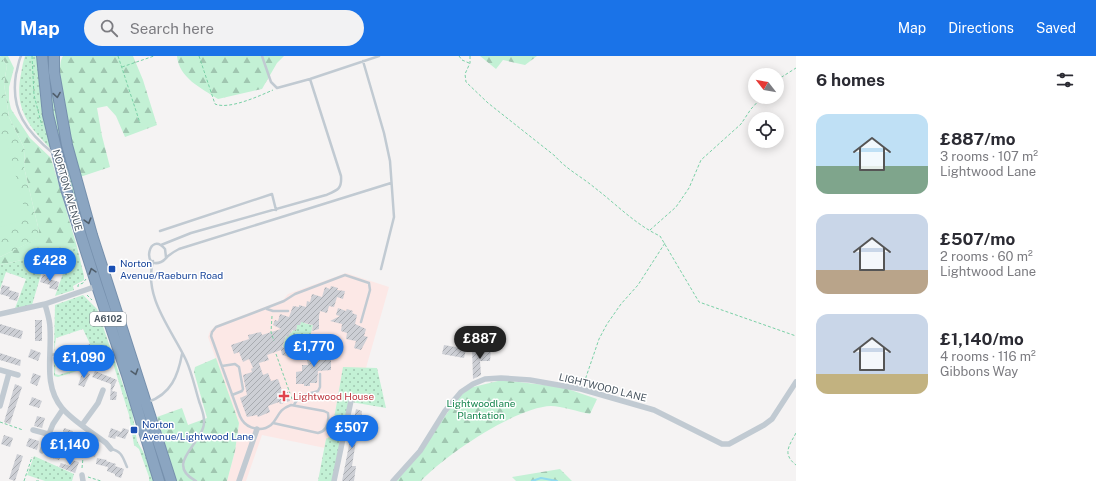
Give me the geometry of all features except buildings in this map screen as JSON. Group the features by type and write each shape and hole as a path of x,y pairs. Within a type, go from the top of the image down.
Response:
{"highway":[{"name":"NORTON AVENUE","path":"42,56 48,115 58,157 159,481"},
{"name":"NORTON AVENUE","path":"54,56 55,80 67,145 92,235 170,481"}],"street":[{"path":"0,314 45,304 97,286"},
{"path":"45,304 50,324 51,389 55,398 63,410 106,443 111,449"},
{"path":"0,370 18,376"},
{"path":"0,406 9,373"},
{"name":"LIGHTWOOD LANE","path":"393,481 420,451 445,411 461,392 473,384 485,379 501,378 537,381 581,389 654,410 722,444 729,444 772,419 796,382"},
{"path":"82,425 98,403 103,390"},
{"path":"334,481 352,396"},
{"path":"42,451 52,424 63,410"},
{"path":"239,481 257,429"},
{"path":"33,430 48,434"}],"lane":[{"path":"21,56 15,84 15,102 18,112 32,133 45,147 58,157"},
{"path":"262,56 271,82 277,88 310,79 379,56"},
{"path":"363,61 384,133 390,161 394,218 382,269"},
{"path":"196,481 191,478 183,468 183,461 203,429 204,418 186,361 170,332 156,301 150,283 150,269 152,261 149,256 150,249 156,245 161,245 191,233 326,196 337,191 342,184 341,176 310,79"},
{"path":"152,261 160,263 165,260 166,257 179,249 391,183"},
{"path":"160,231 272,194 276,210"},
{"path":"161,245 166,249 166,257"},
{"path":"273,424 280,412 291,405 328,413 326,429 323,432 273,424 257,429 247,425 242,420 211,336 214,329 284,301 295,294 345,275 369,283 370,290 361,322"},
{"path":"266,308 273,311 288,311"},
{"path":"50,356 66,352"},
{"path":"145,404 156,400 170,387 180,369 182,353"},
{"path":"222,366 235,364 239,367 242,391 232,395"},
{"path":"294,405 300,398 318,391 320,387 320,374"},
{"path":"111,449 120,452 126,467"}],"path":[{"path":"32,56 34,95 42,129"},
{"path":"118,56 140,123"},
{"path":"121,67 154,56"},
{"path":"199,56 215,104 219,106 233,104 260,96 277,88"},
{"path":"459,56 462,60 470,63"},
{"path":"470,56 470,63 465,74 466,82 488,103 564,164 651,231 660,236 699,302 796,336"},
{"path":"784,76 796,68"},
{"path":"651,231 676,207 690,188 701,160 741,124 755,104"},
{"path":"581,389 599,339 607,324 621,304 638,285 665,243"},
{"path":"273,311 271,332 274,341"},
{"path":"276,354 294,405"},
{"path":"0,422 22,430"},
{"path":"92,433 83,458 82,478 101,481"},
{"path":"796,433 788,447 788,456 796,465"},
{"path":"24,481 32,457"},
{"path":"36,481 41,481"}],"shaded area":[{"name":"Lightwood House","path":"346,273 389,287 366,368 343,368 331,436 326,439 325,448 262,435 246,481 227,481 235,451 239,423 208,337 210,331 215,326 283,300 288,294"}],"green space":[{"path":"0,56 8,56 14,68 9,87 11,109 30,138 51,158 77,247 0,265 0,257 36,239 39,231 24,167 25,150 9,117 4,84 7,65"},
{"path":"0,56 7,65 4,84 9,117 25,150 24,167 39,231 37,239 0,257"},
{"path":"25,56 40,56 43,105 51,149 30,124 21,107 19,86"},
{"path":"63,56 133,56 143,80 157,125 125,137 116,116 107,106 97,108 110,167 80,177 69,134 62,96 60,65"},
{"path":"177,56 284,56 277,63 262,89 218,99 192,82 186,76 179,64"},
{"path":"480,56 537,56 525,65 503,60 496,69"},
{"path":"50,80 66,159 158,450 154,451 72,194 58,138"},
{"path":"6,138 27,219 0,227 0,140"},
{"path":"77,247 84,280 73,286 74,290 55,296 65,268 45,261 32,305 14,311 26,279 6,272 0,289 0,265"},
{"path":"83,295 97,309 132,411 137,441 145,455 154,481 149,481 139,449 134,445 129,415 112,360 58,377 54,376 54,357 56,358 55,374 59,375 71,371 74,367 75,369 79,368 78,364 90,344 83,329 56,338 54,352 55,305"},
{"path":"315,317 308,345 294,356 291,355 292,350 287,348 286,352 283,346 286,336 288,337 293,330 296,330 297,325 300,325 302,318 305,319 304,323 312,325"},
{"path":"216,358 239,423 235,451 227,481 176,481 157,417 182,408 188,425 207,418 194,372 195,367"},
{"path":"343,367 377,368 386,408 351,402 332,481 318,481 326,439 331,436"},
{"name":"Lightwoodlane Plantation","path":"502,380 562,387 597,399 590,414 551,406 536,408 519,414 463,446 432,470 421,481 396,481 418,456 456,400 469,388"},
{"path":"34,456 74,474 72,481 45,481 27,475"},
{"path":"560,469 572,481 516,481 512,477"}],"waterway":[{"path":"532,481 541,478 557,481"}],"place":[{"name":"Norton Avenue/Raeburn Road","path":"112,269"},
{"name":"Lightwood House","path":"284,396"},
{"name":"Norton Avenue/Lightwood Lane","path":"134,430"}]}
